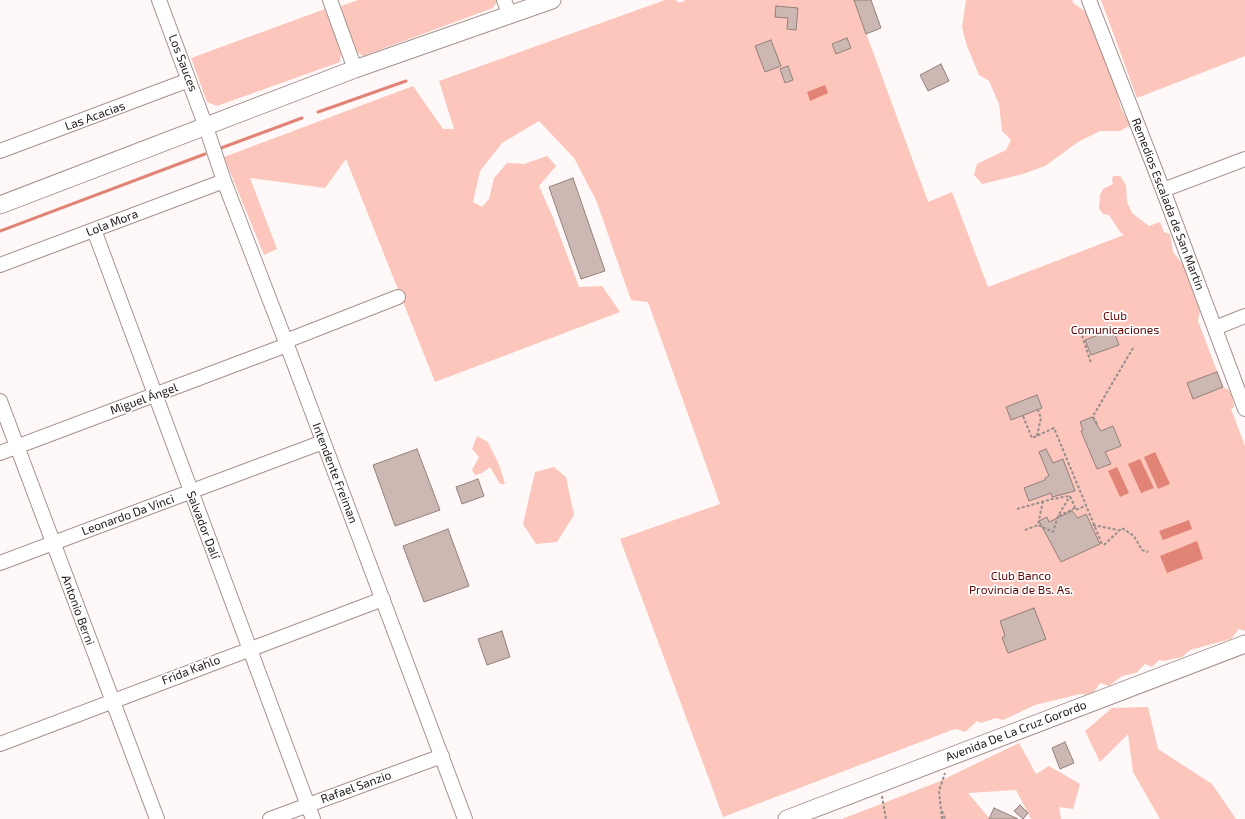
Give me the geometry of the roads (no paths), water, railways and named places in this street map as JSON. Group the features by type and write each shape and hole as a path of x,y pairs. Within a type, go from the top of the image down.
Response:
{"main road":[{"path":"0,205 206,127 507,8 552,0"},
{"name":"Avenida De La Cruz Gorordo","path":"787,819 1245,644"}],"street":[{"name":"Los Sauces","path":"159,0 206,127"},
{"path":"330,0 355,69"},
{"name":"Remedios Escalada de San Martin","path":"1089,0 1163,190 1245,410"},
{"name":"Las Acacias","path":"0,151 189,80"},
{"name":"Intendente Freiman","path":"206,127 224,181 287,343 465,819"},
{"path":"1163,190 1245,159"},
{"name":"Lola Mora","path":"0,265 224,181"},
{"name":"Salvador Dalí","path":"94,230 190,492 250,648 313,819"},
{"name":"Miguel Ángel","path":"0,453 155,395 398,297"},
{"path":"1215,328 1245,316"},
{"name":"Antonio Berni","path":"0,401 157,819"},
{"name":"Leonardo Da Vinci","path":"0,563 323,442"},
{"name":"Frida Kahlo","path":"0,744 112,700 383,599"},
{"name":"Rafael Sanzio","path":"270,819 442,756"}],"waterway":[{"path":"318,112 406,81"},
{"path":"221,148 302,118"},
{"path":"0,231 205,154"}],"park label":[{"name":"Club Comunicaciones","path":"1115,323"},
{"name":"Club Banco Provincia de Bs. As.","path":"1021,583"}]}
